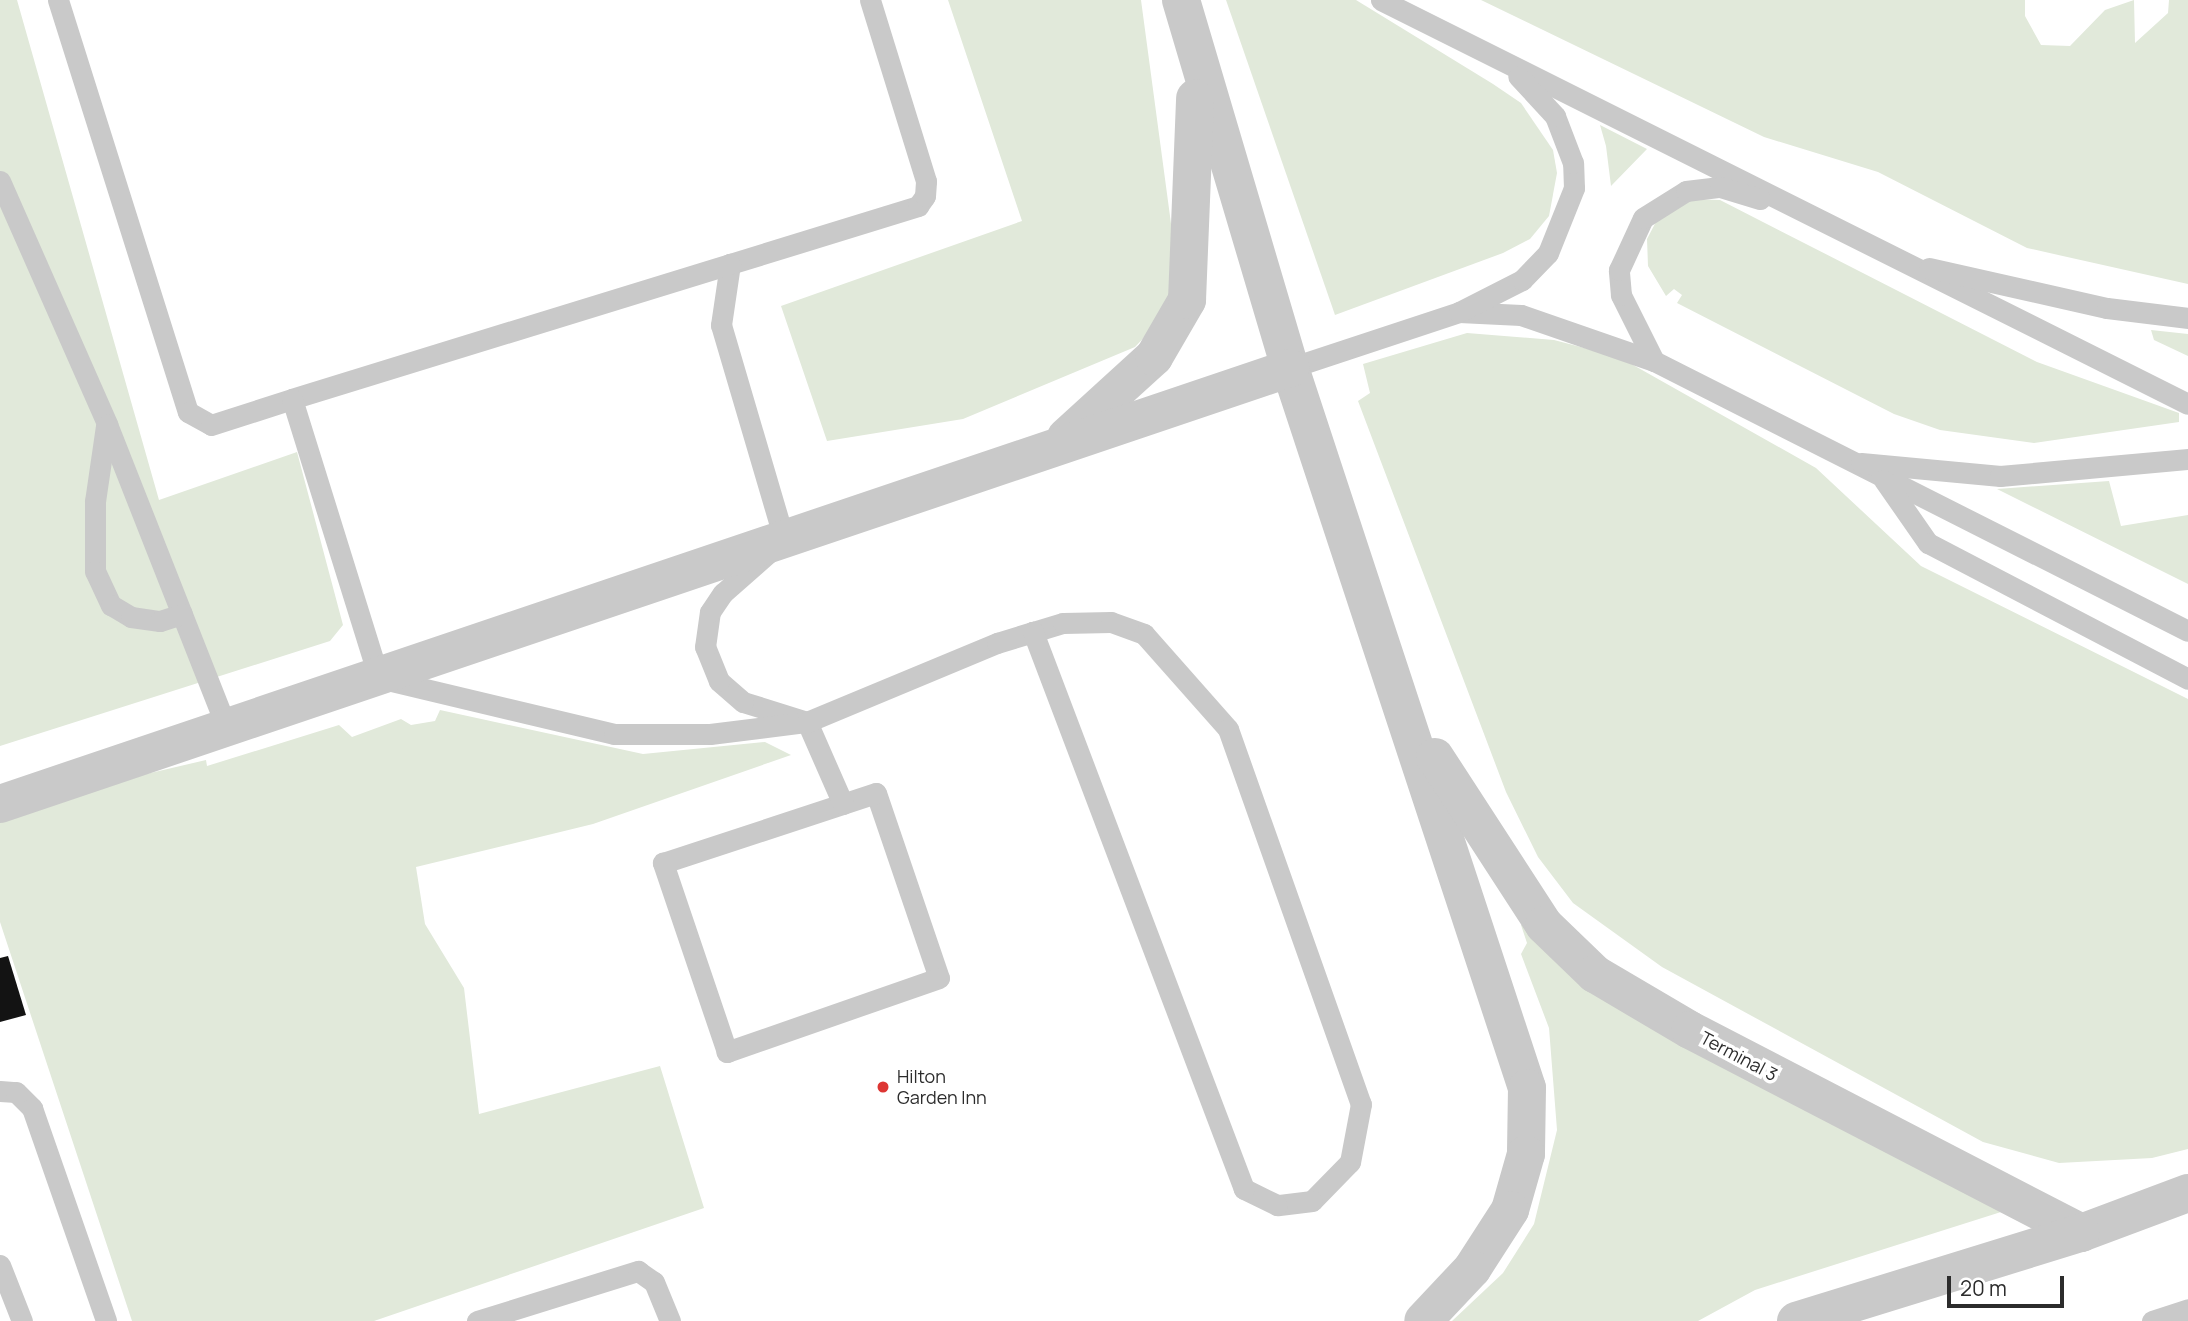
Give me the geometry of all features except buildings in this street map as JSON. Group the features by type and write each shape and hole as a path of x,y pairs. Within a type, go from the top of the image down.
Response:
{"street":[{"path":"1181,0 1195,63 1290,368 1527,1088 1526,1154 1510,1210 1472,1269 1423,1321"},
{"path":"1049,452 1154,357 1187,300 1195,63"},
{"path":"0,804 1049,452 1290,368"},
{"name":"Terminal 3","path":"1402,705 1544,925 1595,974 1914,1150 2081,1233"},
{"path":"1796,1321 2081,1233 2188,1193"}],"lane":[{"path":"58,0 188,412 211,425 918,206 925,196 926,181 870,0"},
{"path":"1381,0 1509,67 1826,220 1897,260 2188,404"},
{"path":"1290,368 1459,313 1522,280 1548,253 1574,188 1567,142 1555,116 1509,67"},
{"path":"0,181 107,424 227,729"},
{"path":"1654,361 1621,295 1619,270 1637,227 1663,201 1720,187 1826,220"},
{"path":"1897,260 2107,308 2188,318"},
{"path":"730,264 721,325 784,540 723,593 710,612 705,647 719,681 743,702 807,722 843,804"},
{"path":"1459,313 1521,315 1654,361 1884,480 2188,631"},
{"path":"292,399 379,678 614,734 710,733 807,722 1033,632 1087,620 1144,634 1228,729 1361,1104 1350,1162 1312,1201 1277,1205 1244,1189 1033,632"},
{"path":"107,424 95,501 95,571 111,605 131,617 160,621 182,614"},
{"path":"1849,462 2000,476 2188,459"},
{"path":"1884,480 1928,543 2188,679"},
{"path":"876,793 939,978 727,1052 663,863 843,804 876,793"},
{"path":"0,1091 16,1092 32,1108 106,1321"},
{"path":"0,1265 4,1289 22,1321"},
{"path":"477,1321 638,1271 654,1282 670,1321"},
{"path":"2153,1321 2188,1310"}],"green space":[{"path":"0,0 17,0 159,500 297,452 343,625 330,641 0,746"},
{"path":"948,0 1141,0 1181,298 1135,347 963,419 827,441 781,306 1022,221"},
{"path":"1226,0 1356,0 1493,84 1521,103 1553,150 1557,173 1549,216 1530,239 1503,253 1335,315"},
{"path":"1481,0 2025,0 2025,16 2041,45 2070,46 2105,10 2134,0 2135,43 2168,13 2169,0 2188,0 2188,284 2027,248 1878,172 1764,137"},
{"path":"1600,125 1647,149 1611,186 1606,146"},
{"path":"1689,199 1720,200 2037,362 2179,413 2179,422 2034,443 1940,430 1894,414 1677,303 1682,295 1674,289 1666,296 1648,266 1647,239 1659,216"},
{"path":"2151,330 2188,334 2188,356 2154,340"},
{"path":"1467,333 1554,340 1619,357 1816,468 1921,566 2188,699 2188,1149 2152,1158 2059,1163 1983,1142 1662,967 1573,903 1538,857 1506,792 1358,401 1370,393 1363,364"},
{"path":"2109,481 2121,526 2188,515 2188,584 1997,489"},
{"path":"440,710 643,754 765,742 791,755 593,824 416,867 425,924 464,988 479,1114 660,1066 704,1208 374,1321 132,1321 0,922 0,818 82,789 206,760 207,766 339,725 352,737 401,719 411,725 435,721"},
{"path":"1528,921 2001,1212 1755,1290 1698,1321 1452,1321 1503,1273 1534,1224 1557,1130 1549,1028 1521,954 1527,943 1521,925"}],"place":[{"name":"Hilton Garden Inn","path":"883,1087"}]}
